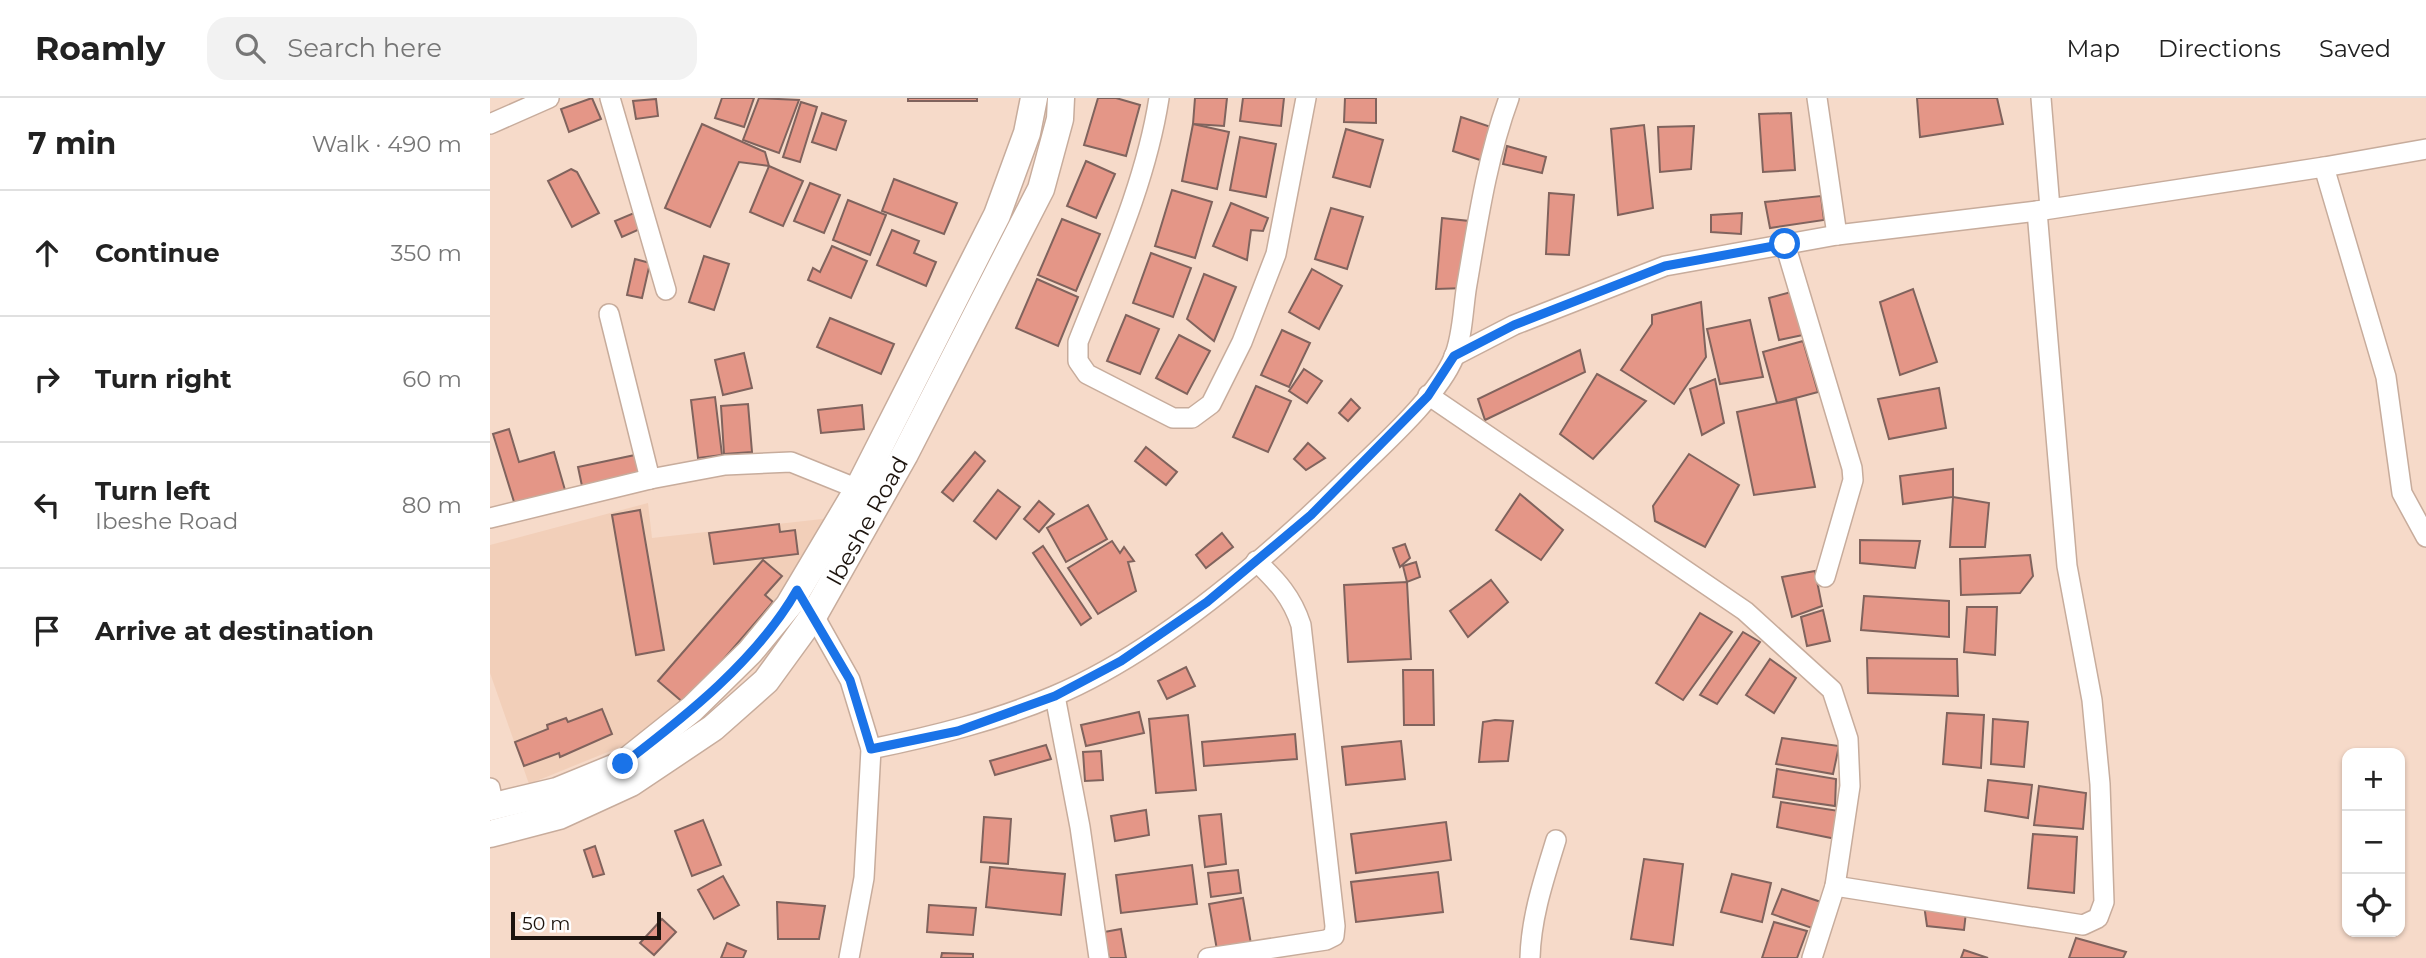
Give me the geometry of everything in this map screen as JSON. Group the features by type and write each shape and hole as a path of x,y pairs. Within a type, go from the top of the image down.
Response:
{"main road":[{"name":"Ibeshe Road","path":"491,801 557,791 623,764 692,709 740,662 789,606 858,489 997,215 1027,133 1034,98"},
{"name":"Ibeshe Road","path":"490,834 559,816 631,783 713,728 766,681 814,615 905,454 1041,189 1059,119 1061,98"}],"street":[{"path":"490,124 549,98"},
{"path":"610,98 666,290"},
{"path":"1159,98 1154,128 1141,173 1078,342 1078,361 1087,374 1173,418 1192,418 1211,404 1242,342 1276,254 1306,98"},
{"path":"871,749 958,731 1055,696 1121,661 1207,602 1311,515 1428,396 1454,356 1492,145 1509,98"},
{"path":"1817,98 1837,235"},
{"path":"1835,886 2083,925 2098,918 2104,902 2100,784 2092,700 2067,566 2044,209 2040,98"},
{"path":"1454,356 1514,325 1665,266 1837,235 2044,209 2426,149"},
{"path":"2324,167 2386,377 2403,494 2426,536"},
{"path":"1785,244 1852,468 1853,480 1825,577"},
{"path":"609,314 650,479"},
{"path":"1428,396 1745,611 1832,690 1847,739 1850,786 1835,886 1812,958"},
{"path":"490,518 650,479 725,465 791,462 858,489"},
{"path":"1208,958 1326,940 1334,936 1301,625 1294,603 1280,584 1256,561"},
{"path":"797,590 850,680 871,749 864,878 849,958"},
{"path":"1055,696 1080,827 1099,958"},
{"path":"1530,958 1531,933 1556,840"}],"shaded area":[{"path":"648,503 652,538 831,518 773,602 685,704 625,745 529,784 490,673 490,545"}],"building":[{"path":"592,98 601,119 569,132 561,109"},
{"path":"722,98 754,98 744,127 715,118"},
{"path":"759,98 799,100 779,153 743,140"},
{"path":"908,98 977,98 977,101 908,101"},
{"path":"1098,98 1116,98 1140,105 1126,156 1084,145"},
{"path":"1195,98 1227,98 1224,126 1193,124"},
{"path":"1243,98 1284,98 1281,126 1240,121"},
{"path":"1345,98 1376,98 1376,123 1344,122"},
{"path":"1917,98 1997,98 2003,124 1920,137"},
{"path":"656,99 658,116 636,119 633,101"},
{"path":"801,102 817,107 800,162 783,157"},
{"path":"822,113 846,121 836,150 812,142"},
{"path":"1791,113 1795,170 1763,172 1759,114"},
{"path":"1461,117 1497,129 1483,161 1453,151"},
{"path":"702,124 765,152 769,166 739,162 710,227 665,208"},
{"path":"1193,124 1229,132 1217,189 1182,181"},
{"path":"1644,125 1653,208 1618,215 1611,129"},
{"path":"1694,126 1691,169 1660,172 1658,127"},
{"path":"1346,129 1383,140 1370,187 1333,177"},
{"path":"1240,137 1276,144 1266,197 1230,190"},
{"path":"1507,146 1546,157 1542,173 1503,164"},
{"path":"1086,161 1115,174 1096,218 1067,206"},
{"path":"769,166 803,181 783,226 750,212"},
{"path":"571,169 577,172 599,213 572,227 548,181"},
{"path":"894,179 957,203 944,234 882,211"},
{"path":"810,183 840,195 824,233 794,221"},
{"path":"1172,190 1212,202 1195,258 1155,246"},
{"path":"1549,193 1574,195 1569,255 1546,254"},
{"path":"1821,196 1824,220 1770,228 1765,202"},
{"path":"848,200 886,215 870,255 833,240"},
{"path":"1231,203 1268,218 1263,231 1251,230 1247,260 1213,246"},
{"path":"1331,208 1363,217 1347,269 1315,259"},
{"path":"634,213 640,229 622,237 615,221"},
{"path":"1742,213 1741,234 1711,232 1711,215"},
{"path":"1442,218 1469,221 1466,288 1436,289"},
{"path":"1062,219 1100,234 1076,291 1038,275"},
{"path":"892,230 919,241 914,253 936,262 926,286 877,265"},
{"path":"832,246 867,261 851,298 808,280 813,268 820,272"},
{"path":"1151,253 1191,268 1173,317 1133,303"},
{"path":"704,256 729,264 714,310 689,302"},
{"path":"635,259 650,263 642,298 627,295"},
{"path":"1312,269 1342,286 1319,329 1289,312"},
{"path":"1204,274 1236,287 1214,341 1187,319"},
{"path":"1037,279 1078,297 1058,346 1016,328"},
{"path":"1913,289 1937,362 1900,375 1880,302"},
{"path":"1795,291 1803,335 1779,340 1769,298"},
{"path":"1701,302 1706,357 1674,404 1621,370 1652,324 1652,315"},
{"path":"1126,315 1159,329 1140,374 1107,361"},
{"path":"830,318 894,344 881,374 817,347"},
{"path":"1750,320 1763,377 1720,384 1707,329"},
{"path":"1282,330 1310,343 1289,387 1261,375"},
{"path":"1179,335 1210,351 1187,394 1156,378"},
{"path":"1803,341 1818,392 1777,403 1763,352"},
{"path":"1580,350 1585,372 1485,420 1478,399"},
{"path":"744,353 752,388 723,395 715,360"},
{"path":"1304,369 1322,381 1307,403 1289,391"},
{"path":"1597,374 1646,401 1593,459 1560,434"},
{"path":"1715,379 1724,423 1702,435 1690,389"},
{"path":"1256,386 1291,401 1268,452 1233,437"},
{"path":"1939,388 1946,428 1889,439 1878,399"},
{"path":"715,397 722,455 698,458 691,400"},
{"path":"1351,399 1360,408 1348,421 1339,413"},
{"path":"1796,399 1815,487 1754,495 1737,412"},
{"path":"748,404 752,452 724,454 721,406"},
{"path":"862,405 864,429 821,433 818,410"},
{"path":"509,429 519,462 554,452 565,490 515,505 493,434"},
{"path":"1308,443 1325,458 1306,470 1294,459"},
{"path":"1146,447 1177,472 1166,485 1135,461"},
{"path":"975,452 985,461 953,501 942,492"},
{"path":"1689,454 1739,485 1705,547 1655,521 1653,506"},
{"path":"635,455 639,474 582,486 578,467"},
{"path":"1953,469 1953,497 1903,504 1900,476"},
{"path":"998,490 1020,507 996,539 974,521"},
{"path":"1520,494 1563,530 1541,560 1496,530"},
{"path":"1953,497 1989,503 1985,547 1950,547"},
{"path":"1039,501 1054,514 1039,532 1024,519"},
{"path":"1088,505 1107,539 1066,562 1047,528"},
{"path":"640,510 664,650 636,655 612,515"},
{"path":"779,524 780,532 795,530 798,554 714,564 709,533"},
{"path":"1222,533 1233,547 1206,568 1196,555"},
{"path":"1860,540 1920,541 1915,568 1860,563"},
{"path":"1112,541 1120,553 1124,547 1134,561 1128,562 1136,591 1098,614 1068,568"},
{"path":"1405,544 1410,558 1400,567 1393,548"},
{"path":"1043,546 1091,618 1081,625 1033,553"},
{"path":"2030,555 2033,576 2020,593 1961,595 1960,559"},
{"path":"763,560 782,576 765,595 773,602 685,704 658,681"},
{"path":"1416,562 1420,577 1407,582 1403,566"},
{"path":"1815,571 1822,606 1792,617 1782,577"},
{"path":"1491,580 1508,602 1468,637 1450,611"},
{"path":"1407,582 1411,659 1348,662 1344,585"},
{"path":"1864,596 1949,601 1949,637 1861,630"},
{"path":"1967,607 1997,607 1995,655 1964,652"},
{"path":"1823,610 1830,641 1807,646 1801,617"},
{"path":"1700,613 1732,632 1683,700 1656,683"},
{"path":"1743,632 1760,642 1717,704 1700,695"},
{"path":"1867,658 1957,659 1958,696 1868,693"},
{"path":"1770,659 1796,678 1774,713 1746,695"},
{"path":"1186,667 1195,686 1167,699 1158,681"},
{"path":"1403,670 1433,670 1434,725 1404,725"},
{"path":"602,709 612,734 560,757 559,753 524,766 515,742 548,729 547,725 566,718 568,722"},
{"path":"1139,712 1144,733 1086,746 1081,725"},
{"path":"1947,713 1984,715 1981,768 1943,764"},
{"path":"1188,715 1196,790 1156,793 1149,719"},
{"path":"1993,719 2028,722 2024,767 1991,764"},
{"path":"1513,721 1508,761 1479,762 1483,722"},
{"path":"1295,734 1297,759 1204,766 1202,742"},
{"path":"1782,738 1839,746 1833,774 1776,764"},
{"path":"1401,741 1405,779 1346,785 1342,747"},
{"path":"1046,745 1051,759 995,775 990,761"},
{"path":"1101,751 1103,780 1085,781 1083,752"},
{"path":"1777,769 1836,779 1835,806 1773,797"},
{"path":"1988,780 2032,785 2028,818 1985,811"},
{"path":"2039,786 2086,793 2083,829 2034,825"},
{"path":"1781,802 1839,811 1836,839 1777,827"},
{"path":"1146,810 1149,835 1115,841 1111,816"},
{"path":"1221,814 1226,864 1205,867 1199,816"},
{"path":"984,817 1011,819 1008,864 981,862"},
{"path":"703,820 721,865 692,876 675,831"},
{"path":"1446,822 1451,860 1356,873 1351,834"},
{"path":"2033,834 2077,837 2074,893 2028,888"},
{"path":"595,846 604,874 593,877 584,850"},
{"path":"1644,859 1683,864 1673,945 1631,939"},
{"path":"1192,865 1197,904 1121,913 1116,875"},
{"path":"990,867 1065,874 1061,915 986,907"},
{"path":"1238,870 1241,893 1211,897 1208,873"},
{"path":"1438,872 1443,912 1356,922 1351,882"},
{"path":"1732,874 1771,883 1762,922 1721,912"},
{"path":"723,876 739,905 714,919 698,890"},
{"path":"1782,889 1821,902 1812,928 1772,914"},
{"path":"1243,898 1251,944 1217,950 1209,904"},
{"path":"777,902 825,906 819,939 778,939"},
{"path":"929,905 976,908 973,935 927,932"},
{"path":"1924,905 1966,912 1964,930 1927,926"},
{"path":"662,919 676,932 654,955 640,943"},
{"path":"1774,922 1807,931 1797,958 1762,958"},
{"path":"1121,929 1126,958 1109,958 1104,932"},
{"path":"2076,938 2126,952 2123,958 2069,958"},
{"path":"727,943 746,951 743,958 721,958"},
{"path":"1964,950 1988,958 1961,958"},
{"path":"942,953 973,954 973,958 941,958"}],"route":[{"path":"623,764 692,709 750,652 789,606 797,590 850,680 871,749 958,731 1055,696 1121,661 1207,602 1311,515 1385,443 1428,396 1454,356 1514,325 1665,266 1785,244"}]}
